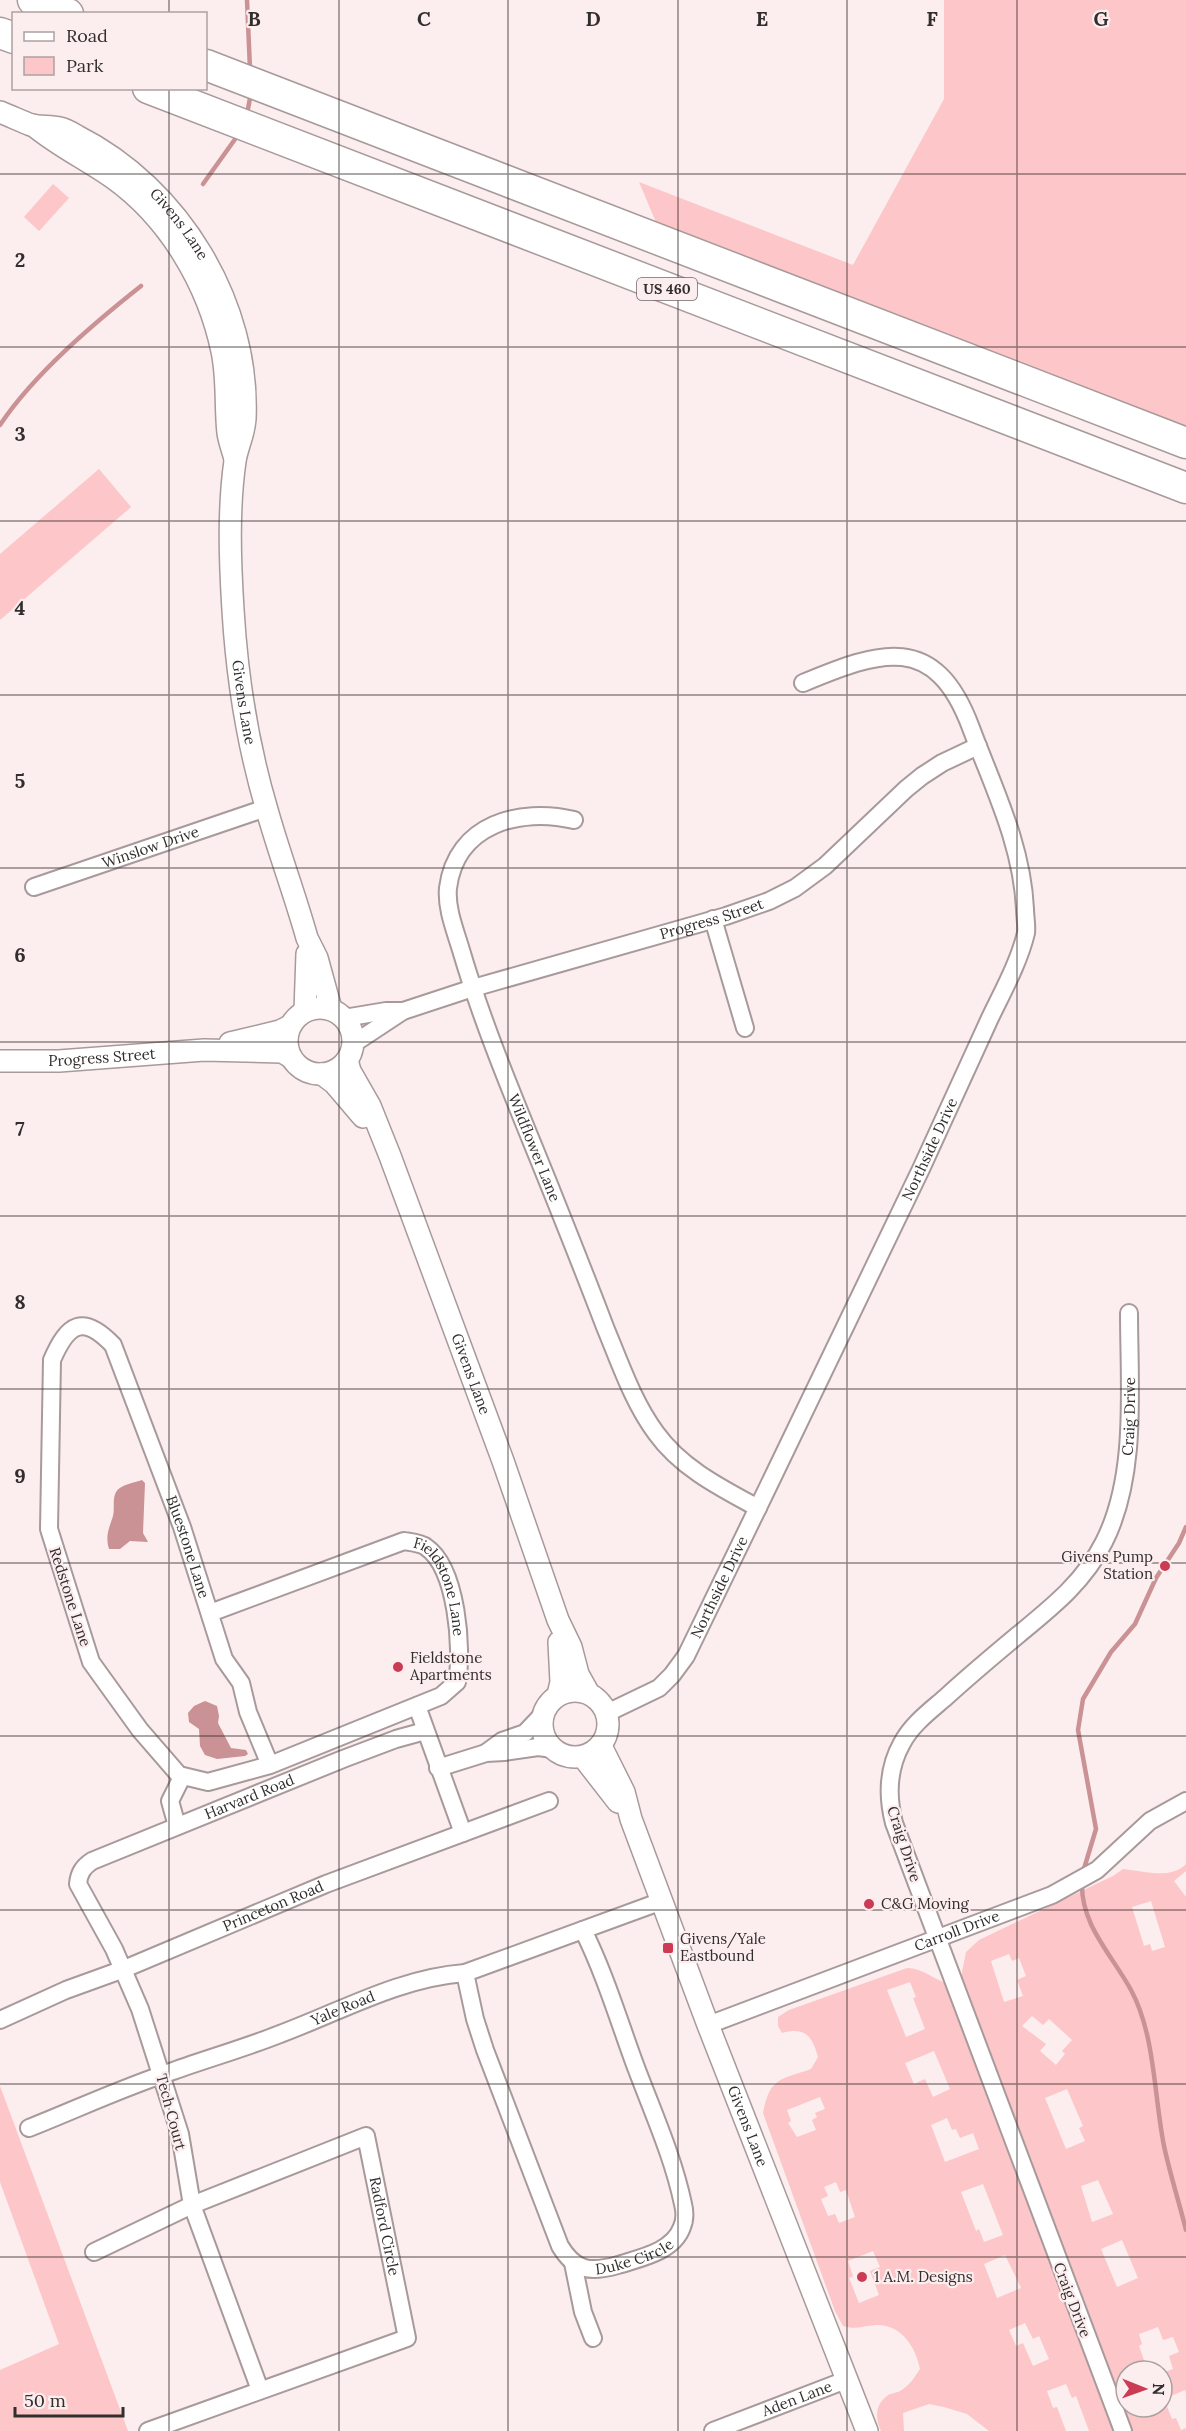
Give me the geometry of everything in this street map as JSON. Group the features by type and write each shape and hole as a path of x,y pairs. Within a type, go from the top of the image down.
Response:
{"highway":[{"path":"33,0 64,12"},
{"name":"US 460","path":"207,65 1186,444"},
{"name":"US 460","path":"153,90 1186,488"}],"street":[{"name":"Givens Lane","path":"0,112 33,125 61,128 97,147 129,170 169,208 206,262 231,320 241,362 245,426 235,459 231,536 234,624 245,707 266,808 307,938 337,1013"},
{"name":"Northside Drive","path":"607,1713 658,1688 672,1675 686,1656 940,1129 1009,977 1026,932 1024,883 1007,819 965,712 946,679 936,670 917,661 886,655 866,659 803,683"},
{"name":"Progress Street","path":"350,1052 403,1011 473,987 769,901 795,888 825,866 914,782 942,763 978,746"},
{"name":"Winslow Drive","path":"33,887 266,808"},
{"name":"Wildflower Lane","path":"574,820 547,815 508,820 475,836 460,853 451,874 448,898 452,919 493,1046 640,1410 678,1459 720,1488 758,1508"},
{"path":"713,919 745,1028"},
{"name":"Givens Lane","path":"297,1018 307,938"},
{"path":"313,1008 337,1013 352,1034 350,1052 340,1067 322,1074 304,1070 291,1057 287,1036 297,1018 313,1008"},
{"name":"Progress Street","path":"337,1013 367,1016 386,1011 403,1011"},
{"name":"Progress Street","path":"204,1050 272,1034 297,1018"},
{"name":"Progress Street","path":"0,1061 59,1061 204,1050 282,1052 291,1057"},
{"name":"Givens Lane","path":"350,1052 350,1071 370,1106 394,1167 503,1461 558,1620 572,1647 578,1674 588,1692"},
{"name":"Givens Lane","path":"322,1074 334,1083 362,1116 378,1129"},
{"name":"Craig Drive","path":"1123,2431 967,2023 892,1815 889,1786 894,1760 902,1743 915,1725 1064,1597 1088,1569 1104,1542 1119,1503 1125,1472 1129,1419 1130,1313"},
{"name":"Redstone Lane","path":"100,1331 84,1325 71,1329 61,1339 52,1360 49,1529 91,1662 140,1730 182,1778"},
{"name":"Bluestone Lane","path":"100,1331 113,1346 149,1436 224,1659 241,1683 248,1712 270,1765"},
{"name":"Fieldstone Lane","path":"210,1613 404,1541 426,1546 439,1562 449,1586 456,1610 461,1661 458,1682 441,1696 270,1765"},
{"name":"Givens Lane","path":"558,1620 561,1666 558,1695"},
{"path":"438,1768 486,1753 538,1747 553,1749 571,1757 583,1757 592,1753 601,1746 608,1732 609,1721 597,1697 588,1692 568,1690 549,1702 544,1713 542,1729 553,1749"},
{"path":"417,1706 462,1833"},
{"path":"486,1753 502,1742 525,1733 544,1713"},
{"name":"Harvard Road","path":"79,1875 85,1865 92,1861 344,1759 396,1739 425,1731"},
{"name":"Givens Lane","path":"601,1746 624,1792 631,1819 708,2025 867,2431"},
{"name":"Givens Lane","path":"583,1757 631,1819"},
{"path":"177,1826 170,1801 182,1778 208,1782 270,1765"},
{"name":"Princeton Road","path":"0,2020 66,1990 124,1969 326,1884 549,1801"},
{"name":"Carroll Drive","path":"708,2025 1052,1895 1081,1880 1108,1860 1150,1821 1186,1802"},
{"name":"Tech Court","path":"79,1875 78,1884 124,1969 140,2008 180,2134 192,2205 260,2390"},
{"name":"Yale Road","path":"29,2128 161,2075 253,2045 414,1980 465,1973 662,1901"},
{"name":"Duke Circle","path":"465,1973 475,2019 501,2095 560,2246 573,2263 588,2270 598,2270 632,2261 666,2247 681,2230 685,2212 663,2139 583,1930"},
{"name":"Radford Circle","path":"94,2252 192,2205 366,2136 406,2338 148,2431"},
{"path":"573,2263 583,2312 593,2338"},
{"name":"Aden Lane","path":"713,2431 846,2380"}],"green space":[{"path":"944,0 1186,0 1186,427 658,227 639,182 853,265 944,99"},
{"path":"53,184 69,198 39,231 24,217"},
{"path":"99,469 131,507 0,620 0,554"},
{"path":"1186,1864 1186,1871 1174,1881 1186,1897 1186,2392 1185,2390 1174,2395 1174,2359 1170,2359 1169,2356 1179,2352 1173,2337 1163,2340 1158,2327 1139,2334 1142,2344 1139,2346 1144,2359 1114,2359 1114,2419 1176,2418 1181,2430 1186,2428 1186,2431 1089,2431 1076,2396 1072,2398 1066,2384 1047,2391 1053,2408 1057,2407 1066,2431 989,2431 967,2414 929,2404 903,2413 904,2431 881,2431 877,2417 880,2403 888,2395 906,2387 920,2369 911,2345 893,2328 876,2325 856,2328 843,2326 835,2311 763,2113 773,2086 784,2078 811,2069 818,2057 813,2043 806,2034 796,2031 782,2033 778,2026 778,2017 789,2010 907,1968 918,1970 949,1984 961,1977 966,1952 979,1940 1113,1876 1123,1869 1156,1873 1173,1872","holes":["1151,1901 1165,1947 1152,1951 1150,1944 1144,1946 1132,1907","1009,1954 1012,1961 1019,1958 1026,1976 1017,1980 1023,1996 1004,2002 991,1961","910,1982 916,1997 913,1998 925,2029 906,2037 887,1990","1032,2016 1043,2025 1049,2019 1072,2040 1062,2051 1065,2054 1056,2065 1040,2051 1046,2044 1022,2026","934,2051 950,2089 933,2097 925,2079 914,2084 905,2063","1067,2089 1083,2126 1079,2128 1085,2141 1066,2149 1045,2098","820,2097 825,2109 815,2113 817,2117 812,2120 816,2130 797,2137 788,2123 791,2121 787,2110","947,2118 952,2130 956,2129 960,2138 973,2133 979,2149 945,2162 931,2125","1098,2180 1113,2214 1092,2222 1081,2186","836,2182 840,2192 846,2190 855,2217 839,2223 835,2214 828,2216 821,2199 828,2196 824,2187","983,2184 1003,2235 984,2242 979,2229 976,2231 961,2192","1122,2240 1138,2278 1117,2287 1101,2249","873,2251 880,2267 870,2271 879,2295 859,2303 849,2278 853,2276 848,2261","1005,2255 1021,2288 997,2298 984,2264","1025,2323 1033,2339 1039,2336 1049,2359 1033,2366 1023,2343 1016,2346 1009,2330"]},
{"path":"0,2086 128,2431 0,2431 0,2370 59,2344 0,2182"}],"shaded area":[{"path":"142,1480 145,1483 143,1533 148,1542 130,1541 120,1549 109,1549 107,1536 113,1516 116,1492 124,1485"},
{"path":"205,1701 217,1706 218,1723 231,1748 246,1750 248,1754 217,1759 205,1755 200,1746 199,1729 189,1722 188,1713 194,1706"}],"waterway":[{"path":"247,0 250,69"},
{"path":"247,114 251,93"},
{"path":"203,184 238,135"},
{"path":"0,425 47,369 84,333 141,286"},
{"path":"1083,1872 1096,1829 1078,1730 1083,1699 1111,1652 1135,1624 1156,1578 1179,1543 1186,1527"},
{"path":"1082,1884 1083,1899 1092,1926 1131,1990 1145,2026 1164,2146 1186,2230"}],"place":[{"name":"Givens Pump Station","path":"1165,1566"},
{"name":"Fieldstone Apartments","path":"398,1667"},
{"name":"C&G Moving","path":"869,1904"},
{"name":"Givens/Yale Eastbound","path":"668,1948"},
{"name":"1 A.M. Designs","path":"862,2277"}]}
